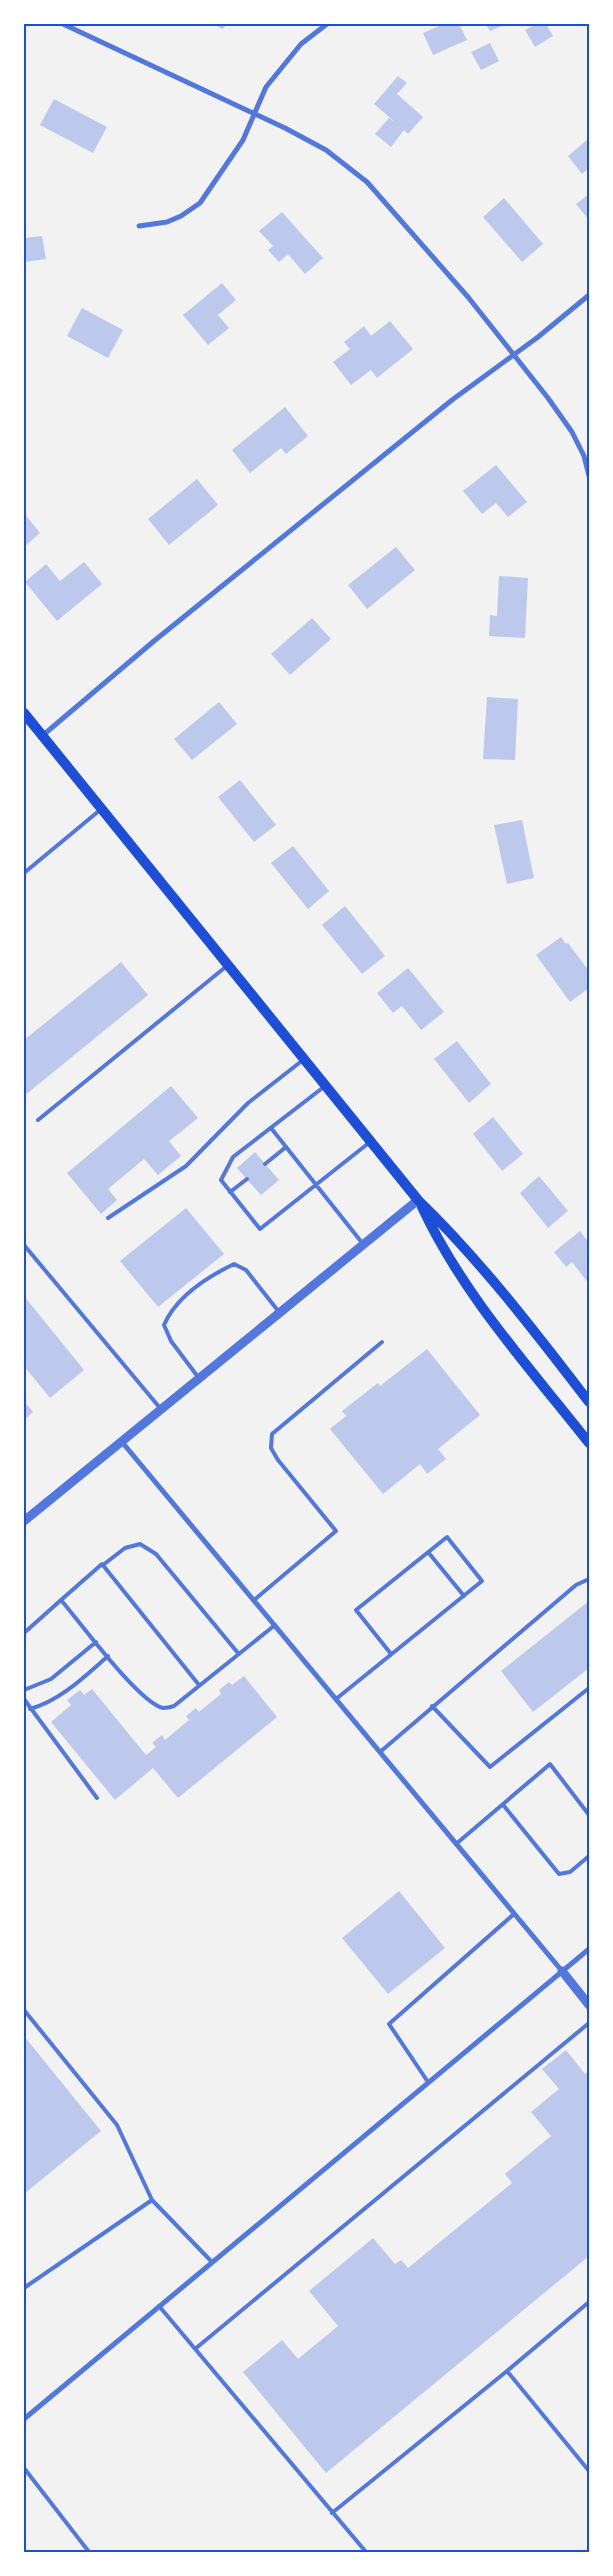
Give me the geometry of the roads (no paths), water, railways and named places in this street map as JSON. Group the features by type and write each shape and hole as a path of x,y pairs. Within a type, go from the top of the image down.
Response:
{"main road":[{"path":"24,713 100,810 372,1141 418,1200 452,1232 507,1296 589,1402"},
{"path":"418,1200 437,1239 483,1309 589,1444"}],"street":[{"path":"63,24 326,150 367,182 468,297 572,432 584,456 589,476"},
{"path":"139,226 166,222 182,216 200,203 243,140 266,87 301,44 327,24"},
{"path":"42,736 154,641 444,406 589,295"},
{"path":"24,1520 364,1246 418,1200"},
{"path":"122,1442 562,1971 589,2006"},
{"path":"24,2420 589,1949"}],"lane":[{"path":"24,873 100,810"},
{"path":"38,1120 228,965"},
{"path":"108,1218 186,1166 248,1103 305,1059"},
{"path":"326,1085 233,1157 221,1180 260,1229 372,1141"},
{"path":"271,1128 364,1246"},
{"path":"265,1164 286,1147"},
{"path":"230,1192 247,1179"},
{"path":"24,1245 161,1410"},
{"path":"200,1379 171,1341 164,1325 170,1310 191,1292 234,1264 246,1270 281,1313"},
{"path":"254,1600 336,1531 278,1460 271,1448 272,1434 382,1342"},
{"path":"336,1699 482,1582 447,1537 356,1610 391,1654"},
{"path":"24,1633 103,1565 126,1548 140,1544 156,1554 238,1653"},
{"path":"428,1552 464,1596"},
{"path":"103,1565 199,1685"},
{"path":"380,1752 576,1585 589,1579"},
{"path":"61,1600 147,1699 162,1708 174,1706 275,1625"},
{"path":"24,1690 51,1679 96,1642"},
{"path":"30,1708 55,1699 79,1682 108,1656"},
{"path":"432,1706 490,1767 589,1688"},
{"path":"24,1699 97,1798"},
{"path":"456,1844 504,1806 550,1764 589,1815"},
{"path":"504,1806 559,1874 570,1872 589,1856"},
{"path":"428,2082 389,2024 514,1914"},
{"path":"24,2010 117,2125 152,2200 212,2262"},
{"path":"195,2349 589,2023"},
{"path":"24,2288 152,2200"},
{"path":"332,2513 589,2302"},
{"path":"159,2306 366,2552"},
{"path":"507,2371 589,2471"},
{"path":"24,2468 89,2552"}]}
